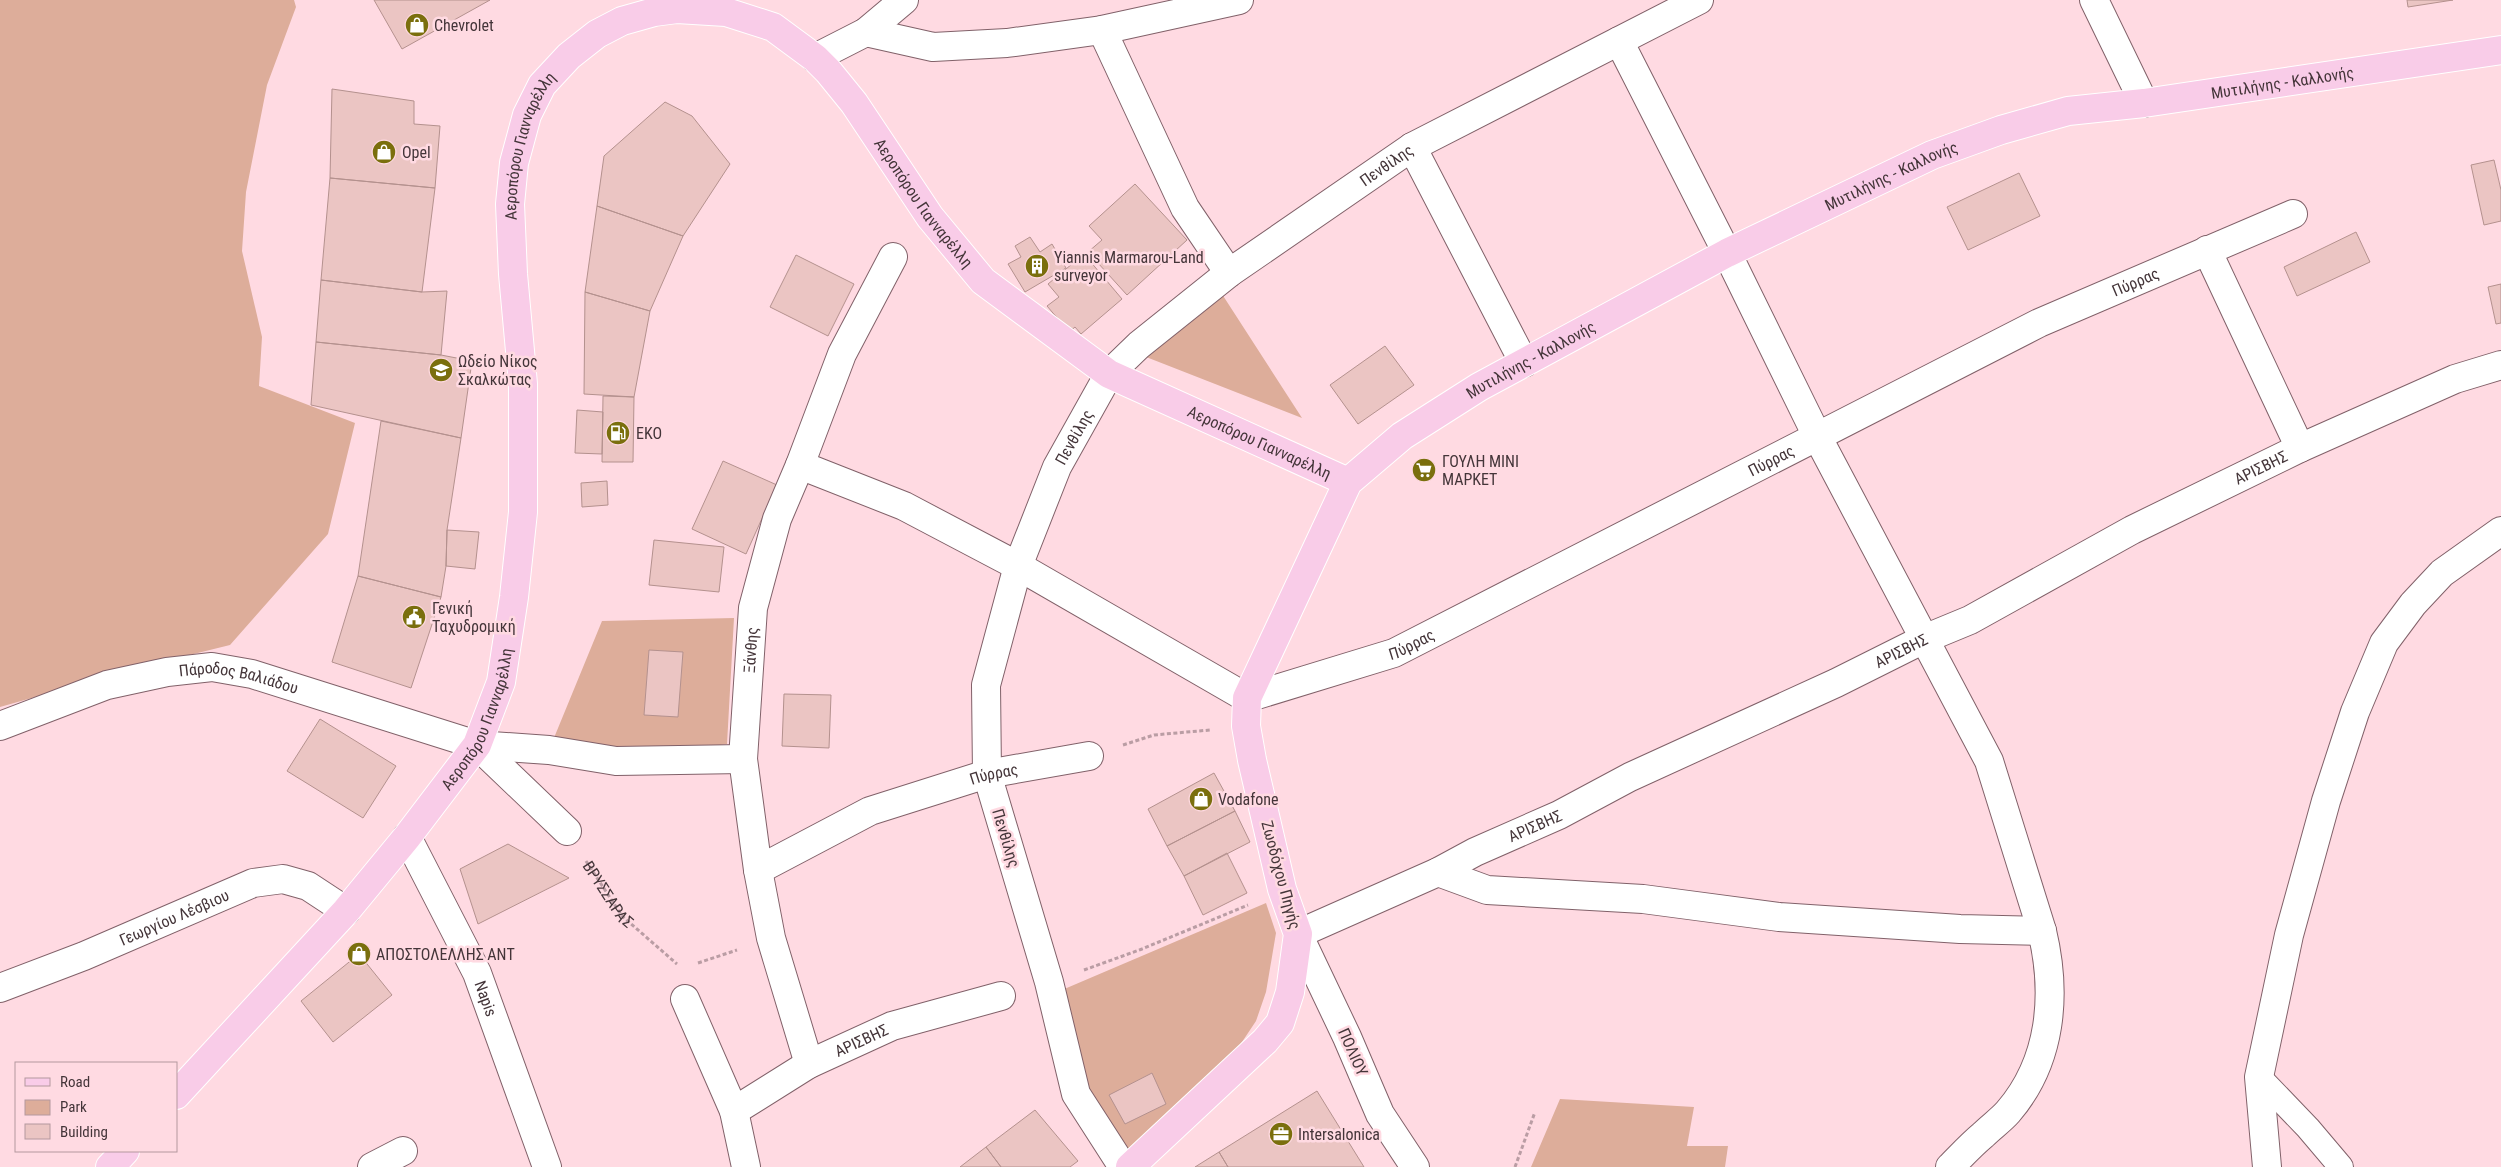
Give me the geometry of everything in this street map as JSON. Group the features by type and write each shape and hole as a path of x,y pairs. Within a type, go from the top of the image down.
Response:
{"main road":[{"name":"Αεροπόρου Γιανναρέλλη","path":"178,1093 346,911 407,838 477,744 501,682 514,597 523,512 523,384 513,274 510,204 514,163 527,115 542,86 569,56 597,34 622,21 654,12 677,9 703,9 746,18 772,27 815,58 854,103 930,218 983,281 1109,374 1348,482"},
{"name":"Μυτιλήνης - Καλλονής","path":"1348,482 1402,436 1479,387 1727,253 1932,155 2001,130 2068,111 2144,103 2501,50"},
{"name":"Ζωοδόχου Πηγής","path":"1130,1167 1265,1041 1280,1023 1290,992 1298,934 1282,889 1246,726 1247,698 1348,482"},
{"path":"110,1167 124,1152"}],"street":[{"path":"815,58 866,32 904,0"},
{"path":"866,32 933,47 1007,43 1102,30 1239,0"},
{"name":"Πενθίλης","path":"1123,1167 1076,1094 1049,982 987,774 986,685 1018,566 1057,468 1109,374 1139,345 1229,273 1412,147 1698,0"},
{"path":"2094,0 2144,103"},
{"path":"1102,30 1185,208 1229,273"},
{"path":"1619,41 1727,253 1817,436 1989,761 2042,931 2049,959 2051,994 2047,1033 2034,1073 2008,1112 1950,1167"},
{"path":"1412,147 1524,363"},
{"name":"Πύρρας","path":"1247,698 1394,653 2040,323 2293,214"},
{"path":"2207,250 2300,448"},
{"name":"Ξάνθης","path":"809,1064 771,938 758,870 743,759 753,608 777,519 800,466 842,354 894,257"},
{"name":"ΑΡΙΣΒΗΣ","path":"1298,934 1438,872 1475,852 1558,815 1630,777 1836,682 1924,639 1970,620 2132,530 2300,448 2454,379 2501,366"},
{"path":"800,466 904,506 1018,566 1247,698"},
{"path":"2267,1167 2258,1077 2289,935 2326,801 2355,712 2384,643 2413,604 2442,573 2501,530"},
{"name":"Πάροδος Βαλιάδου","path":"0,726 107,685 167,672 212,667 252,674 477,744"},
{"path":"477,744 550,750 616,760 743,759"},
{"path":"477,744 567,831"},
{"name":"Πύρρας","path":"758,870 870,811 987,774 1090,756"},
{"name":"Napis","path":"407,838 477,973 547,1167"},
{"path":"1438,872 1487,890 1643,899 1779,917 1960,929 2042,931"},
{"name":"Γεωργίου Λέσβιου","path":"0,988 84,956 253,884 283,879 308,886 346,911"},
{"name":"ΠΟΛΙΟΥ","path":"1298,934 1347,1036 1380,1114 1414,1167"},
{"name":"ΑΡΙΣΒΗΣ","path":"734,1111 809,1064 892,1026 1001,996"},
{"path":"685,999 734,1111 746,1167"},
{"path":"372,1167 403,1151"}],"lane":[{"path":"2258,1077 2308,1128 2340,1167"}],"path":[{"path":"1090,756 1154,735 1246,726"},
{"name":"ΒΡΥΣΣΑΡΑΣ","path":"567,831 622,916 683,969"},
{"path":"1049,982 1142,949 1282,889"},
{"path":"692,966 771,938"},
{"path":"1515,1167 1535,1112"}],"green space":[{"path":"0,0 294,0 296,7 267,85 246,192 242,251 262,337 259,386 355,423 328,534 230,645 141,667 0,707"},
{"path":"1220,291 1302,418 1141,355"},
{"path":"734,618 727,744 616,761 549,750 602,621"},
{"path":"1266,903 1276,933 1266,992 1256,1021 1226,1066 1124,1158 1082,1089 1062,990"},
{"path":"1560,1099 1694,1107 1687,1146 1728,1146 1725,1167 1531,1167"}],"building":[{"name":"Chevrolet","path":"374,0 490,0 402,49"},
{"path":"2407,0 2453,0 2408,7"},
{"name":"Opel","path":"332,89 414,101 414,124 440,126 435,188 330,178"},
{"path":"665,102 692,116 730,164 683,236 597,206 604,156"},
{"path":"2494,160 2501,190 2501,221 2484,225 2471,165"},
{"path":"2019,173 2040,216 1968,250 1947,207"},
{"path":"330,178 435,188 422,292 321,280"},
{"path":"1135,184 1187,240 1127,295 1088,252 1102,240 1089,226"},
{"path":"597,206 683,236 650,311 585,292"},
{"path":"2356,232 2370,262 2297,296 2284,267"},
{"name":"Yiannis Marmarou-Land surveyor","path":"1030,237 1040,252 1052,244 1066,268 1025,292 1008,264 1021,257 1015,246"},
{"path":"1084,254 1122,299 1081,334 1075,327 1069,332 1047,306 1059,297 1048,284"},
{"path":"796,255 854,284 828,336 770,307"},
{"path":"321,280 422,292 447,291 441,355 316,342"},
{"path":"2501,284 2501,323 2496,324 2488,287"},
{"path":"585,292 650,311 634,397 584,394"},
{"path":"316,342 441,355 472,361 461,438 311,405"},
{"path":"1385,346 1414,385 1358,424 1330,385"},
{"name":"EKO","path":"603,396 634,397 633,462 602,462"},
{"path":"577,410 603,412 602,454 575,453"},
{"path":"381,421 461,438 447,530 446,566 441,597 358,576"},
{"path":"723,461 777,485 746,554 692,529"},
{"path":"607,481 608,505 582,507 581,483"},
{"path":"447,530 479,532 475,569 446,566"},
{"path":"654,540 724,547 719,592 649,585"},
{"path":"358,576 441,597 411,688 332,662"},
{"path":"649,650 683,652 678,717 644,715"},
{"path":"784,694 831,695 829,748 782,746"},
{"path":"320,719 396,766 363,818 287,771"},
{"path":"1214,773 1235,811 1167,846 1148,809"},
{"path":"1235,811 1250,842 1184,876 1167,846"},
{"path":"508,844 569,878 478,924 460,869"},
{"path":"1227,853 1247,893 1203,915 1184,876"},
{"path":"359,954 392,995 333,1042 301,1001"},
{"path":"1152,1073 1166,1104 1125,1124 1109,1095"},
{"path":"1317,1091 1364,1167 1228,1167 1219,1152"},
{"path":"1035,1110 1078,1161 1070,1167 1001,1167 986,1147"},
{"path":"986,1147 1001,1167 960,1167"},
{"path":"1219,1152 1228,1167 1195,1167"}],"place":[{"name":"Chevrolet","path":"417,25"},
{"name":"Opel","path":"384,152"},
{"name":"Yiannis Marmarou-Land surveyor","path":"1037,266"},
{"name":"Ωδείο Νίκος Σκαλκώτας","path":"441,370"},
{"name":"EKO","path":"618,433"},
{"name":"ΓΟΥΛΗ ΜΙΝΙ ΜΑΡΚΕΤ","path":"1424,470"},
{"name":"Γενική Ταχυδρομική","path":"414,617"},
{"name":"Vodafone","path":"1201,799"},
{"name":"ΑΠΟΣΤΟΛΕΛΛΗΣ ΑΝΤ","path":"359,954"},
{"name":"Intersalonica","path":"1281,1134"}]}
